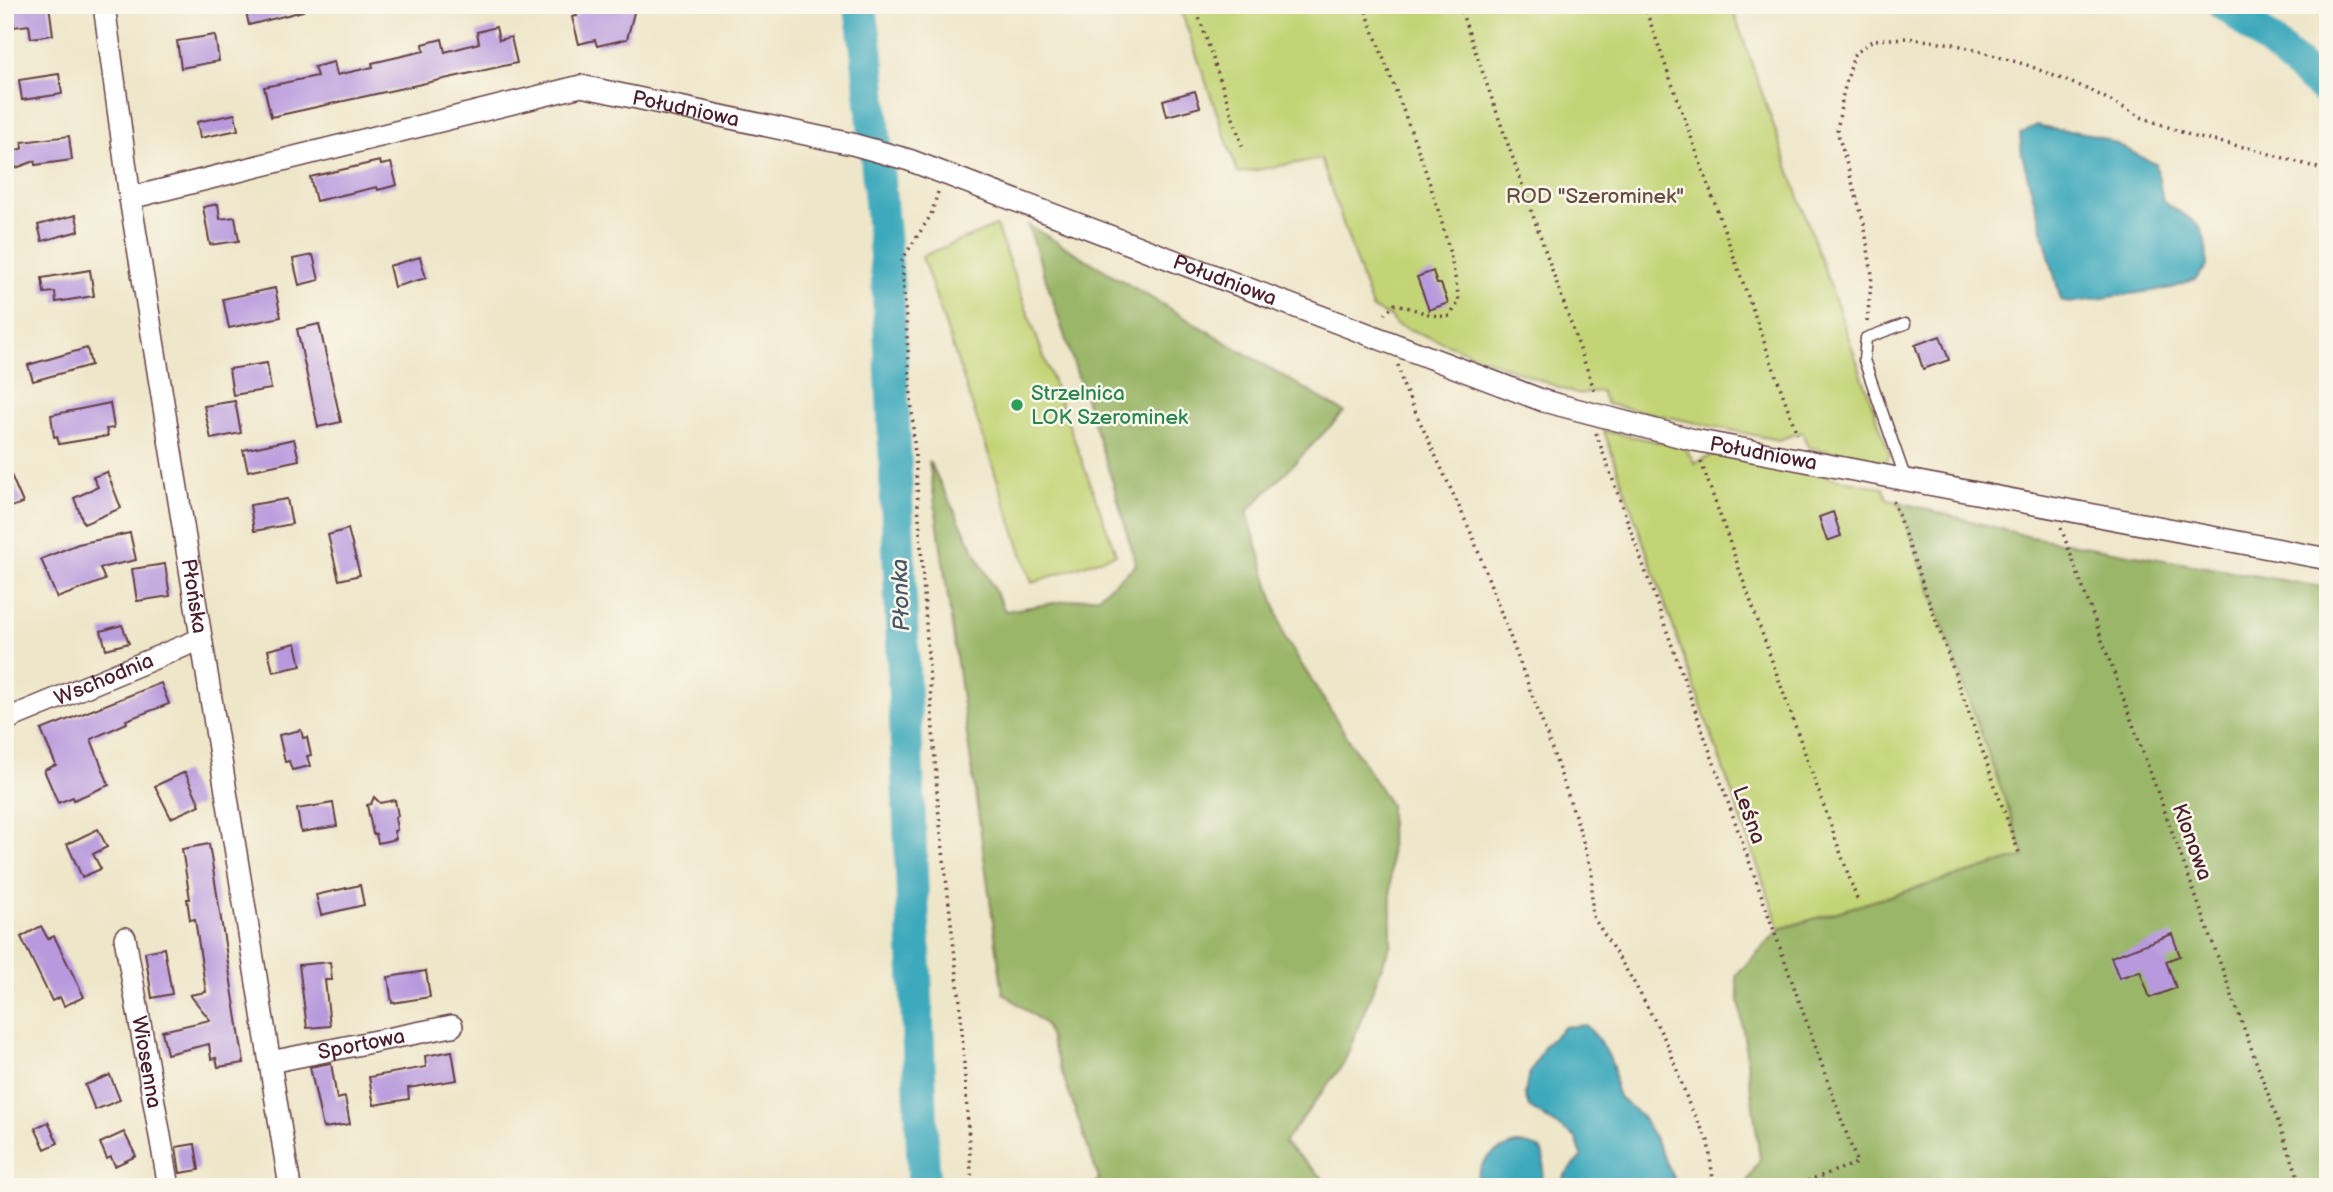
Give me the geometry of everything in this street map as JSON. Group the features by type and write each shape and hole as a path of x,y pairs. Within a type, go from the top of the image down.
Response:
{"street":[{"name":"Płońska","path":"104,5 130,198 290,1187"},
{"name":"Południowa","path":"130,198 581,86 852,144 909,160 1544,401 1588,413 1694,440 2328,559"},
{"name":"Wschodnia","path":"5,720 201,639"},
{"name":"Wiosenna","path":"125,938 169,1187"},
{"name":"Sportowa","path":"270,1062 452,1026"}],"lane":[{"path":"1905,324 1866,338 1864,360 1906,480"}],"path":[{"path":"1195,5 1244,151"},
{"path":"1364,5 1441,218 1454,267 1459,302 1450,316 1434,317 1411,307 1395,304 1385,314"},
{"path":"1459,5 1595,392"},
{"path":"1643,5 1797,434"},
{"path":"1866,338 1872,275 1864,223 1837,131 1843,94 1854,55 1873,40 1907,38 1954,44 2027,65 2092,91 2141,117 2194,137 2253,149 2328,171"},
{"path":"943,173 931,215 902,260 938,806 960,1002 972,1187"},
{"path":"1391,343 1403,385 1472,536 1577,821 1592,873 1591,915 1632,979 1668,1045 1689,1104 1708,1142 1714,1187"},
{"name":"Leśna","path":"1588,413 1857,1163 1790,1187"},
{"path":"1701,462 1857,899"},
{"path":"1893,501 2020,853"},
{"name":"Klonowa","path":"2053,508 2302,1187"}],"green space":[{"name":"ROD \"Szerominek\"","path":"1179,5 1731,5 1890,455 1884,463 1808,447 1802,432 1778,440 1607,404 1601,391 1576,394 1395,324 1391,317 1372,308 1321,159 1238,173"},
{"path":"1028,225 1344,412 1247,512 1285,638 1390,805 1391,943 1344,1063 1284,1143 1333,1187 1091,1187 1099,1179 1045,1024 1003,993 929,461 1005,611 1098,596 1136,565 1113,483"},
{"name":"Strzelnica LOK Szerominek","path":"996,226 1116,554 1032,583 922,256"},
{"path":"1604,431 1684,447 1695,463 1716,454 1883,488 1888,500 1899,502 2025,856 1780,929"},
{"path":"1899,502 2031,537 2328,588 2328,1187 1744,1187 1760,1159 1736,975 1780,929 2025,856"}],"water":[{"path":"2037,125 2099,137 2156,164 2163,201 2192,220 2205,240 2207,266 2196,279 2172,288 2069,303 2061,300 2022,155 2020,134"},
{"path":"1586,1025 1610,1058 1616,1092 1643,1119 1677,1187 1570,1187 1563,1177 1582,1156 1576,1138 1529,1107 1525,1095 1528,1077 1545,1045 1564,1027"},
{"path":"1515,1144 1533,1146 1542,1152 1544,1164 1541,1181 1529,1187 1480,1187 1476,1180 1486,1160"}],"building":[{"path":"5,5 49,5 53,35 31,38 29,25 14,27 13,19 5,20"},
{"path":"255,5 302,5 303,11 249,25 245,8"},
{"path":"575,5 636,5 627,39 597,46 595,40 579,44 572,17 577,16"},
{"path":"496,27 499,40 511,37 517,63 271,117 264,87 317,76 314,67 334,62 337,75 373,67 372,63 424,51 423,44 442,39 445,52 479,43 477,32"},
{"path":"215,35 219,61 181,68 177,41"},
{"path":"59,74 62,94 22,100 19,80"},
{"path":"1195,91 1200,107 1167,116 1163,100"},
{"path":"235,114 238,130 200,138 197,122"},
{"path":"69,136 72,160 35,165 35,161 5,172 5,154 23,148 22,142"},
{"path":"380,161 381,165 391,163 397,185 316,201 310,177"},
{"path":"218,204 220,219 235,217 239,241 210,245 203,207"},
{"path":"76,215 79,231 42,241 38,225"},
{"path":"313,255 319,280 299,285 293,259"},
{"path":"420,257 426,278 394,287 389,266"},
{"path":"90,270 94,296 56,302 55,292 44,293 42,278"},
{"path":"1433,271 1448,303 1429,310 1417,277"},
{"path":"275,288 281,317 229,328 223,299"},
{"path":"319,324 341,422 318,427 297,329"},
{"path":"1940,336 1949,360 1923,369 1915,345"},
{"path":"87,348 91,365 33,381 28,365"},
{"path":"267,363 271,389 233,395 229,369"},
{"path":"235,401 241,433 211,439 204,406"},
{"path":"110,403 114,428 106,429 108,436 59,444 57,436 54,437 51,415"},
{"path":"294,439 299,460 248,471 243,450"},
{"path":"5,461 23,503 5,509"},
{"path":"107,472 121,508 84,524 74,498 98,487 93,477"},
{"path":"287,499 292,524 254,531 250,505"},
{"path":"1833,512 1841,536 1827,541 1819,517"},
{"path":"348,529 360,575 339,580 328,535"},
{"path":"130,533 136,560 100,568 105,580 57,598 41,559 78,544"},
{"path":"165,564 170,596 137,601 132,569"},
{"path":"122,625 129,643 106,649 101,631"},
{"path":"296,643 301,666 273,672 268,650"},
{"path":"161,683 169,704 126,720 127,723 91,739 109,785 74,800 73,797 58,803 44,770 56,765 41,730"},
{"path":"301,730 303,738 307,737 311,755 307,756 310,766 292,770 289,761 285,762 279,735"},
{"path":"185,772 200,805 171,818 155,786"},
{"path":"374,797 380,803 395,800 398,816 395,817 396,839 378,843 376,834 373,834 367,805 371,804"},
{"path":"333,803 337,826 301,832 297,809"},
{"path":"98,829 107,847 93,854 101,869 82,877 67,844"},
{"path":"209,844 244,1063 218,1067 216,1058 211,1059 209,1044 167,1054 162,1031 210,1020 190,995 206,992 195,919 190,920 187,899 190,899 182,849"},
{"path":"360,885 364,905 321,915 316,895"},
{"path":"41,926 48,939 54,936 84,997 64,1006 60,997 52,1001 21,937"},
{"path":"2172,934 2180,956 2166,961 2176,988 2150,998 2140,971 2119,978 2111,957"},
{"path":"164,948 172,994 152,998 145,952"},
{"path":"330,962 332,980 325,980 330,1026 307,1028 299,965"},
{"path":"426,971 430,997 392,1003 388,977"},
{"path":"452,1051 457,1080 408,1088 409,1099 374,1105 369,1077 426,1067 425,1056"},
{"path":"331,1063 337,1099 345,1097 350,1124 323,1128 310,1067"},
{"path":"110,1075 120,1100 95,1110 85,1085"},
{"path":"48,1122 58,1143 45,1149 35,1128"},
{"path":"124,1132 136,1156 115,1166 111,1157 107,1159 100,1143"},
{"path":"195,1144 199,1170 180,1173 176,1147"}],"waterway":[{"name":"Płonka","path":"860,5 867,52 888,284 924,1187"},
{"path":"2224,5 2328,92"}],"place":[{"name":"Strzelnica LOK Szerominek","path":"1017,405"}]}
